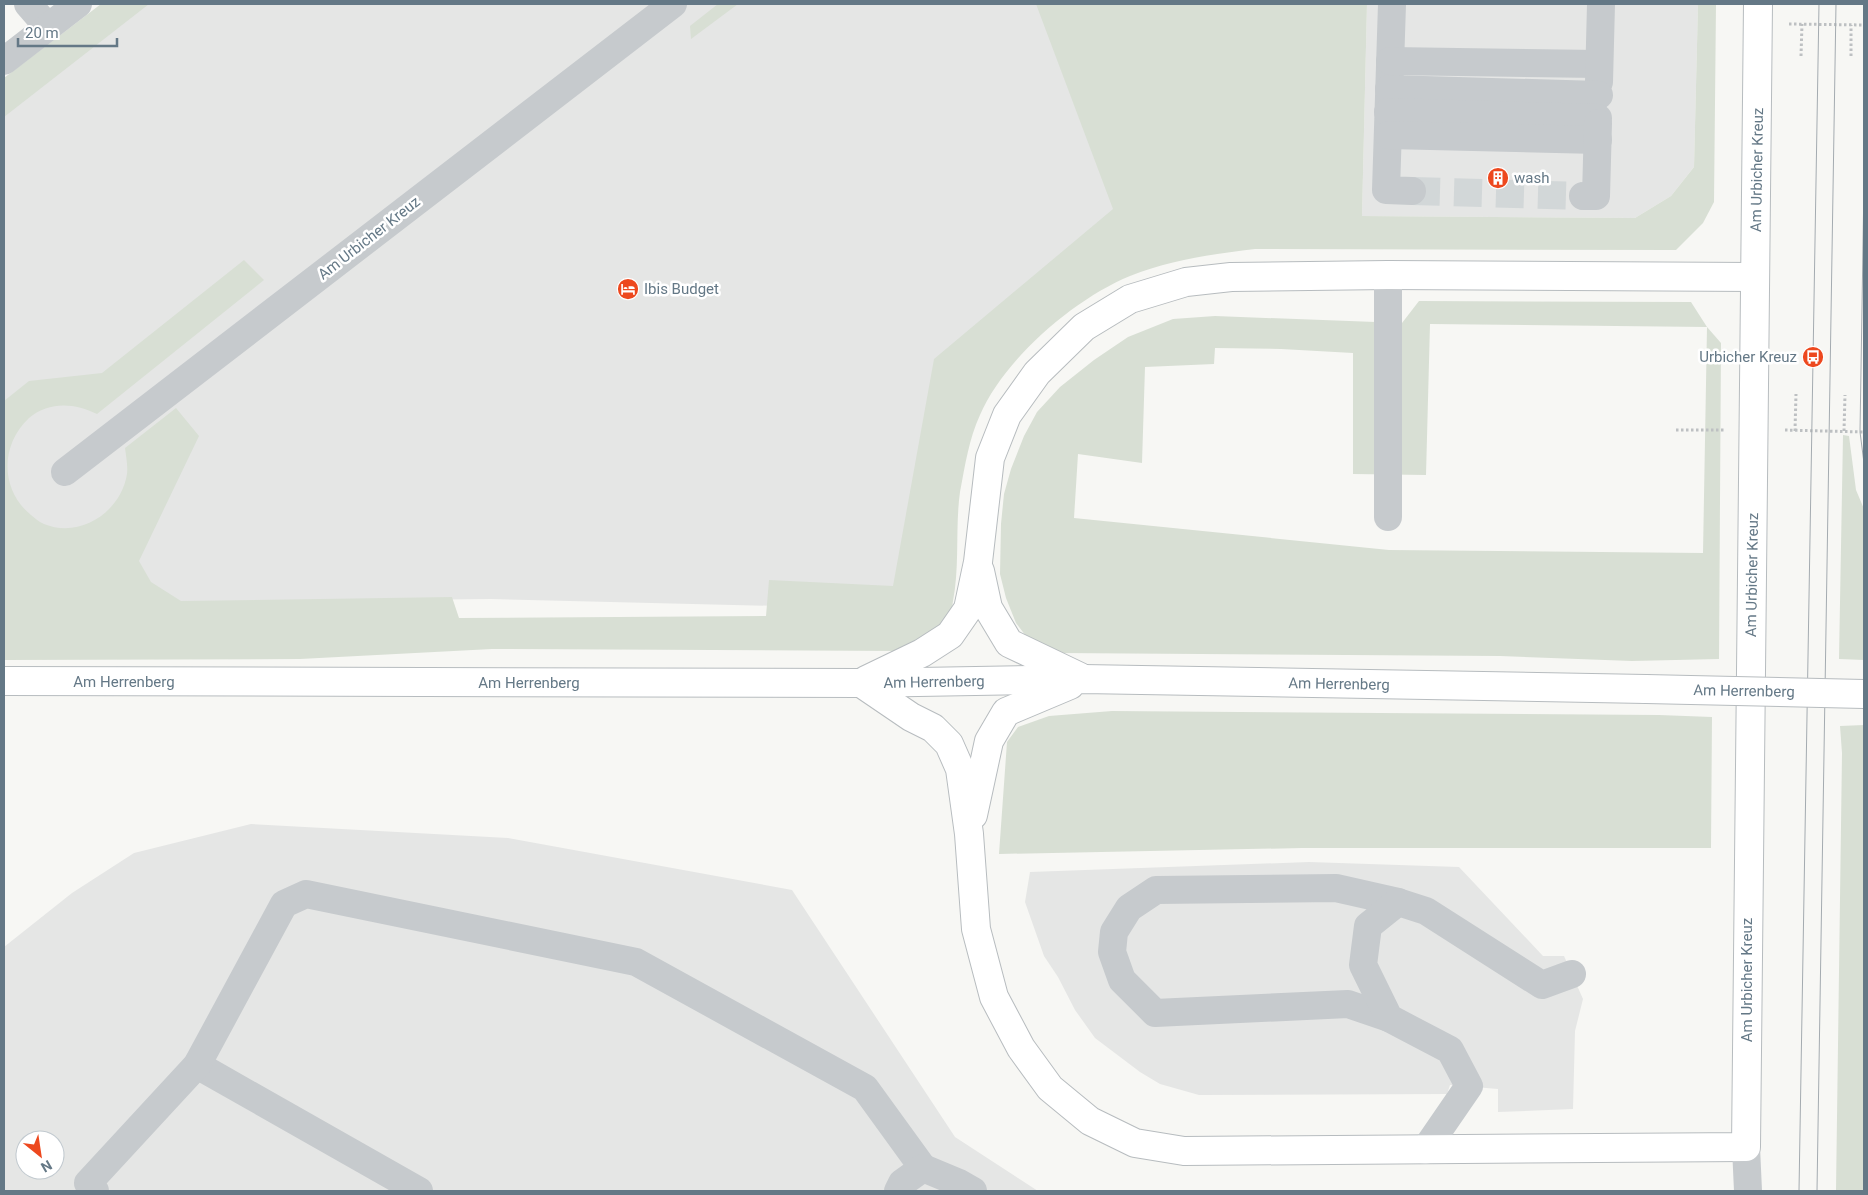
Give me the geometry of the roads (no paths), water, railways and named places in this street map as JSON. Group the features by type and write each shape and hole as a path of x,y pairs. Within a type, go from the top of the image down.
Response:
{"main road":[{"name":"Am Urbicher Kreuz","path":"1746,1147 1758,14"},
{"path":"1746,1147 1184,1151 1135,1143 1090,1121 1050,1088 1020,1048 994,997 976,929 970,834 960,769 949,744 934,728 911,717 861,683 922,653 950,636 968,609 978,562 990,458 1007,415 1037,373 1084,327 1130,299 1186,282 1231,277 1388,275 1755,277"},
{"path":"978,562 988,608 1009,643 1083,679"},
{"path":"970,834 989,741 1006,712 1083,679"},
{"name":"Am Herrenberg","path":"4,682 861,683 1083,679 1864,694"}],"street":[{"path":"28,4 48,27"},
{"path":"4,61 78,4"},
{"name":"Am Urbicher Kreuz","path":"65,472 673,4"},
{"path":"1392,4 1386,190 1412,191"},
{"path":"1583,196 1596,196 1601,4"},
{"path":"1390,61 1599,64"},
{"path":"1388,112 1598,118"},
{"path":"1388,112 1598,118"},
{"path":"1388,275 1388,517"},
{"path":"1425,1150 1469,1086 1450,1050 1389,1018 1348,1004 1155,1013 1122,980 1112,952 1114,932 1129,908 1156,890 1336,888 1426,910 1542,986 1572,974"},
{"path":"88,1189 198,1065 284,904 306,894 636,962 865,1088 923,1168 973,1191"},
{"path":"1389,1018 1363,965 1368,926 1398,902"},
{"path":"198,1065 419,1191"},
{"path":"1746,1147 1748,1191"},
{"path":"898,1191 902,1183 923,1168"}],"tunnel":[{"path":"1412,191 1583,196"}],"tram line":[{"path":"1799,1191 1819,4"},
{"path":"1817,1191 1836,4"},
{"path":"1864,182 1860,432 1864,463"}],"place":[{"name":"wash","path":"1498,178"},
{"name":"Ibis Budget","path":"628,289"},
{"name":"Urbicher Kreuz","path":"1813,357"}]}
